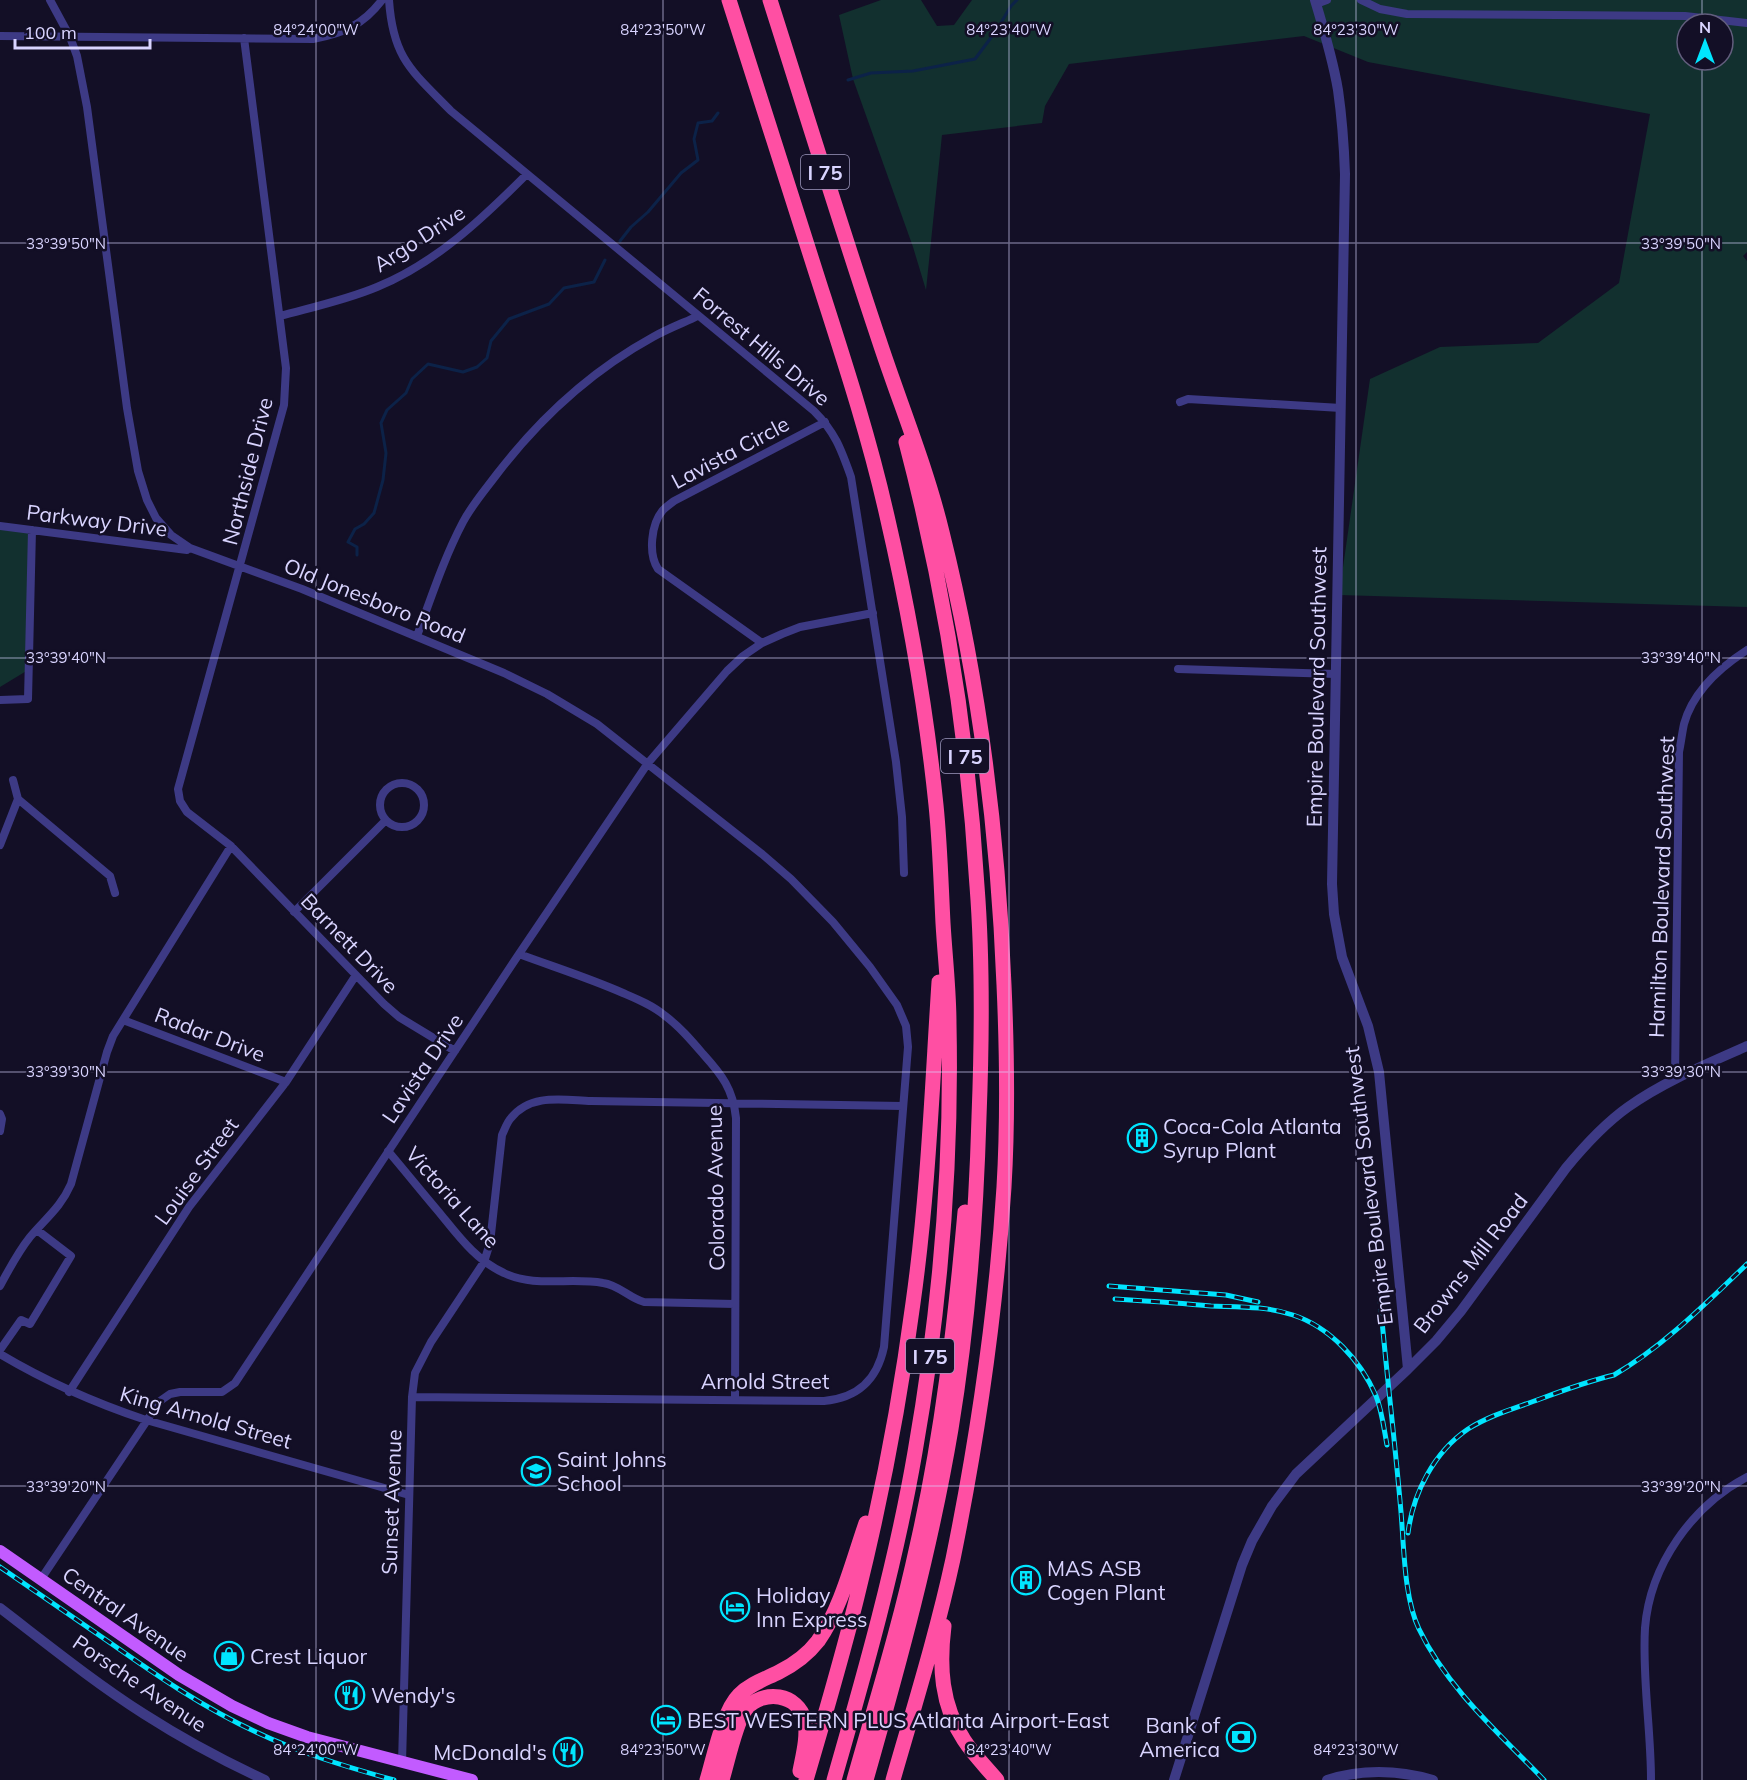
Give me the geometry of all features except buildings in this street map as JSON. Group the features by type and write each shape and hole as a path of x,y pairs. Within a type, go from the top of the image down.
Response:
{"highway":[{"name":"I 75","path":"729,0 844,360 886,511 912,636 936,806 941,864 949,1018 950,1114 943,1231 931,1348 915,1455 896,1543 875,1632 834,1780"},
{"name":"I 75","path":"770,0 880,345 916,482 951,653 971,803 978,888 982,1048 978,1176 966,1313 951,1428 928,1549 914,1609 866,1780"},
{"path":"880,345 929,483 953,578 972,674 994,835 1002,934 1006,1034 1004,1185 998,1268 985,1375 952,1563 893,1780"},
{"path":"806,1780 856,1599 898,1402 921,1244 943,922"},
{"path":"854,1780 899,1622 918,1544 948,1367 959,1286 966,1199 978,1176"},
{"path":"707,1780 725,1722 737,1697 751,1686 793,1664 816,1643 828,1626 886,1463"},
{"path":"952,1563 941,1662 942,1681 953,1720 964,1740 997,1780"},
{"path":"722,1780 741,1717 746,1709 760,1699 778,1696 793,1702 805,1722 805,1743 798,1780"}],"main road":[{"name":"Central Avenue","path":"0,1551 179,1675 231,1706 307,1737 472,1780"}],"street":[{"name":"Old Jonesboro Road","path":"50,0 70,37 77,56 87,107 127,408 138,471 147,500 156,518 171,535 190,548 302,589 417,636 547,694 597,724 648,763 791,879 833,922 870,967 897,1005 906,1026 908,1047 903,1106"},
{"path":"0,36 314,39 352,28 365,19 382,0"},
{"name":"Forrest Hills Drive","path":"389,0 393,36 399,52 409,68 451,111 825,422 840,445 850,477 896,762 902,818 904,873"},
{"path":"1316,2 1328,0"},
{"path":"1361,0 1386,11 1407,14 1685,16 1747,23"},
{"name":"Empire Boulevard Southwest","path":"1316,2 1333,65 1343,131 1345,174 1332,884 1334,914 1342,957 1368,1026 1379,1072 1408,1369"},
{"name":"Northside Drive","path":"231,846 187,812 180,801 178,789 284,405 286,368 244,38"},
{"name":"Argo Drive","path":"280,316 342,300 402,275 469,229 527,174"},
{"path":"417,636 463,523 476,501 520,444 560,403 605,367 654,337 698,316"},
{"path":"1179,402 1188,399 1341,408"},
{"name":"Lavista Circle","path":"762,643 658,569 652,555 655,525 662,512 674,501 825,422"},
{"name":"Parkway Drive","path":"0,526 187,550 190,548"},
{"path":"0,700 28,699 32,530"},
{"name":"Lavista Drive","path":"40,1579 160,1401 170,1394 180,1392 222,1392 235,1383 648,763 727,671 762,643 782,634 800,627 873,613"},
{"name":"Hamilton Boulevard Southwest","path":"1675,1079 1679,752 1685,722 1696,697 1711,677 1747,650"},
{"path":"1178,669 1336,674"},
{"path":"13,780 18,799 110,876 114,893"},
{"path":"402,783 415,787 420,792 424,806 423,813 413,824 399,827 386,820 382,814 381,800 388,788 402,783"},
{"path":"0,845 18,799"},
{"path":"294,912 386,820"},
{"path":"0,1286 14,1259 65,1197 106,1052 123,1020 231,846"},
{"name":"Barnett Drive","path":"231,846 399,1017 455,1051"},
{"name":"Colorado Avenue","path":"519,954 603,984 663,1014 680,1028 720,1072 729,1087 736,1118 735,1400"},
{"name":"Louise Street","path":"69,1392 189,1208 286,1082 356,975"},
{"name":"Radar Drive","path":"123,1020 286,1082"},
{"name":"Browns Mill Road","path":"1174,1780 1237,1578 1252,1541 1272,1506 1296,1474 1436,1341 1461,1311 1566,1168 1605,1126 1651,1092 1747,1046"},
{"name":"Sunset Avenue","path":"402,1763 412,1397 415,1373 431,1342 484,1262 490,1243 502,1135 510,1119 523,1107 535,1101 548,1099 903,1106"},
{"name":"Arnold Street","path":"412,1397 836,1400 848,1396 859,1389 876,1371 884,1347 903,1106"},
{"path":"0,1114 2,1119 0,1131"},
{"name":"Victoria Lane","path":"388,1151 468,1247 484,1262 504,1274 541,1282 607,1284 644,1302 735,1304"},
{"path":"0,1352 21,1320 30,1324 71,1256 37,1230"},
{"name":"King Arnold Street","path":"0,1352 25,1369 69,1392 105,1407 409,1495"},
{"path":"1651,1780 1644,1656 1646,1625 1660,1570 1675,1543 1691,1522 1714,1499 1747,1477"},
{"name":"Porsche Avenue","path":"0,1608 143,1714 201,1748 265,1780"},
{"path":"1327,1780 1353,1773 1370,1772 1410,1774 1433,1780"}],"green space":[{"path":"881,0 921,0 937,26 954,25 972,0 1747,0 1747,252 1743,256 1747,261 1747,607 1339,595 1370,379 1440,347 1538,343 1619,283 1650,114 1368,62 1304,36 1069,64 1045,106 1042,123 942,135 926,290 853,79 839,15"},
{"path":"0,529 28,532 28,670 0,687"}],"waterway":[{"path":"848,80 871,73 913,71 975,59 1017,0"},
{"path":"620,241 681,173 698,160 694,139 698,123 712,121 718,113"},
{"path":"357,555 357,547 348,542 355,529 364,524 374,513 383,480 386,453 381,423 387,410 406,393 412,379 428,364 463,372 477,367 487,358 491,341 509,319 549,304 564,288 594,282 605,260"}],"railway":[{"path":"1408,1533 1415,1503 1427,1475 1435,1461 1456,1438 1476,1424 1494,1416 1614,1375 1667,1338 1747,1264"},
{"path":"1109,1286 1226,1295 1258,1302"},
{"path":"1380,1298 1406,1572 1414,1617 1431,1651 1459,1691 1544,1780"},
{"path":"1115,1299 1263,1308 1307,1320 1332,1337 1362,1370 1376,1396 1387,1445"},
{"path":"0,1567 199,1702 290,1747 394,1780"}],"place":[{"name":"Coca-Cola Atlanta Syrup Plant","path":"1142,1138"},
{"name":"Saint Johns School","path":"536,1471"},
{"name":"MAS ASB Cogen Plant","path":"1026,1580"},
{"name":"Holiday Inn Express","path":"735,1607"},
{"name":"Crest Liquor","path":"229,1656"},
{"name":"Wendy's","path":"350,1695"},
{"name":"BEST WESTERN PLUS Atlanta Airport-East","path":"666,1720"},
{"name":"Bank of America","path":"1241,1737"},
{"name":"McDonald's","path":"568,1752"}]}
